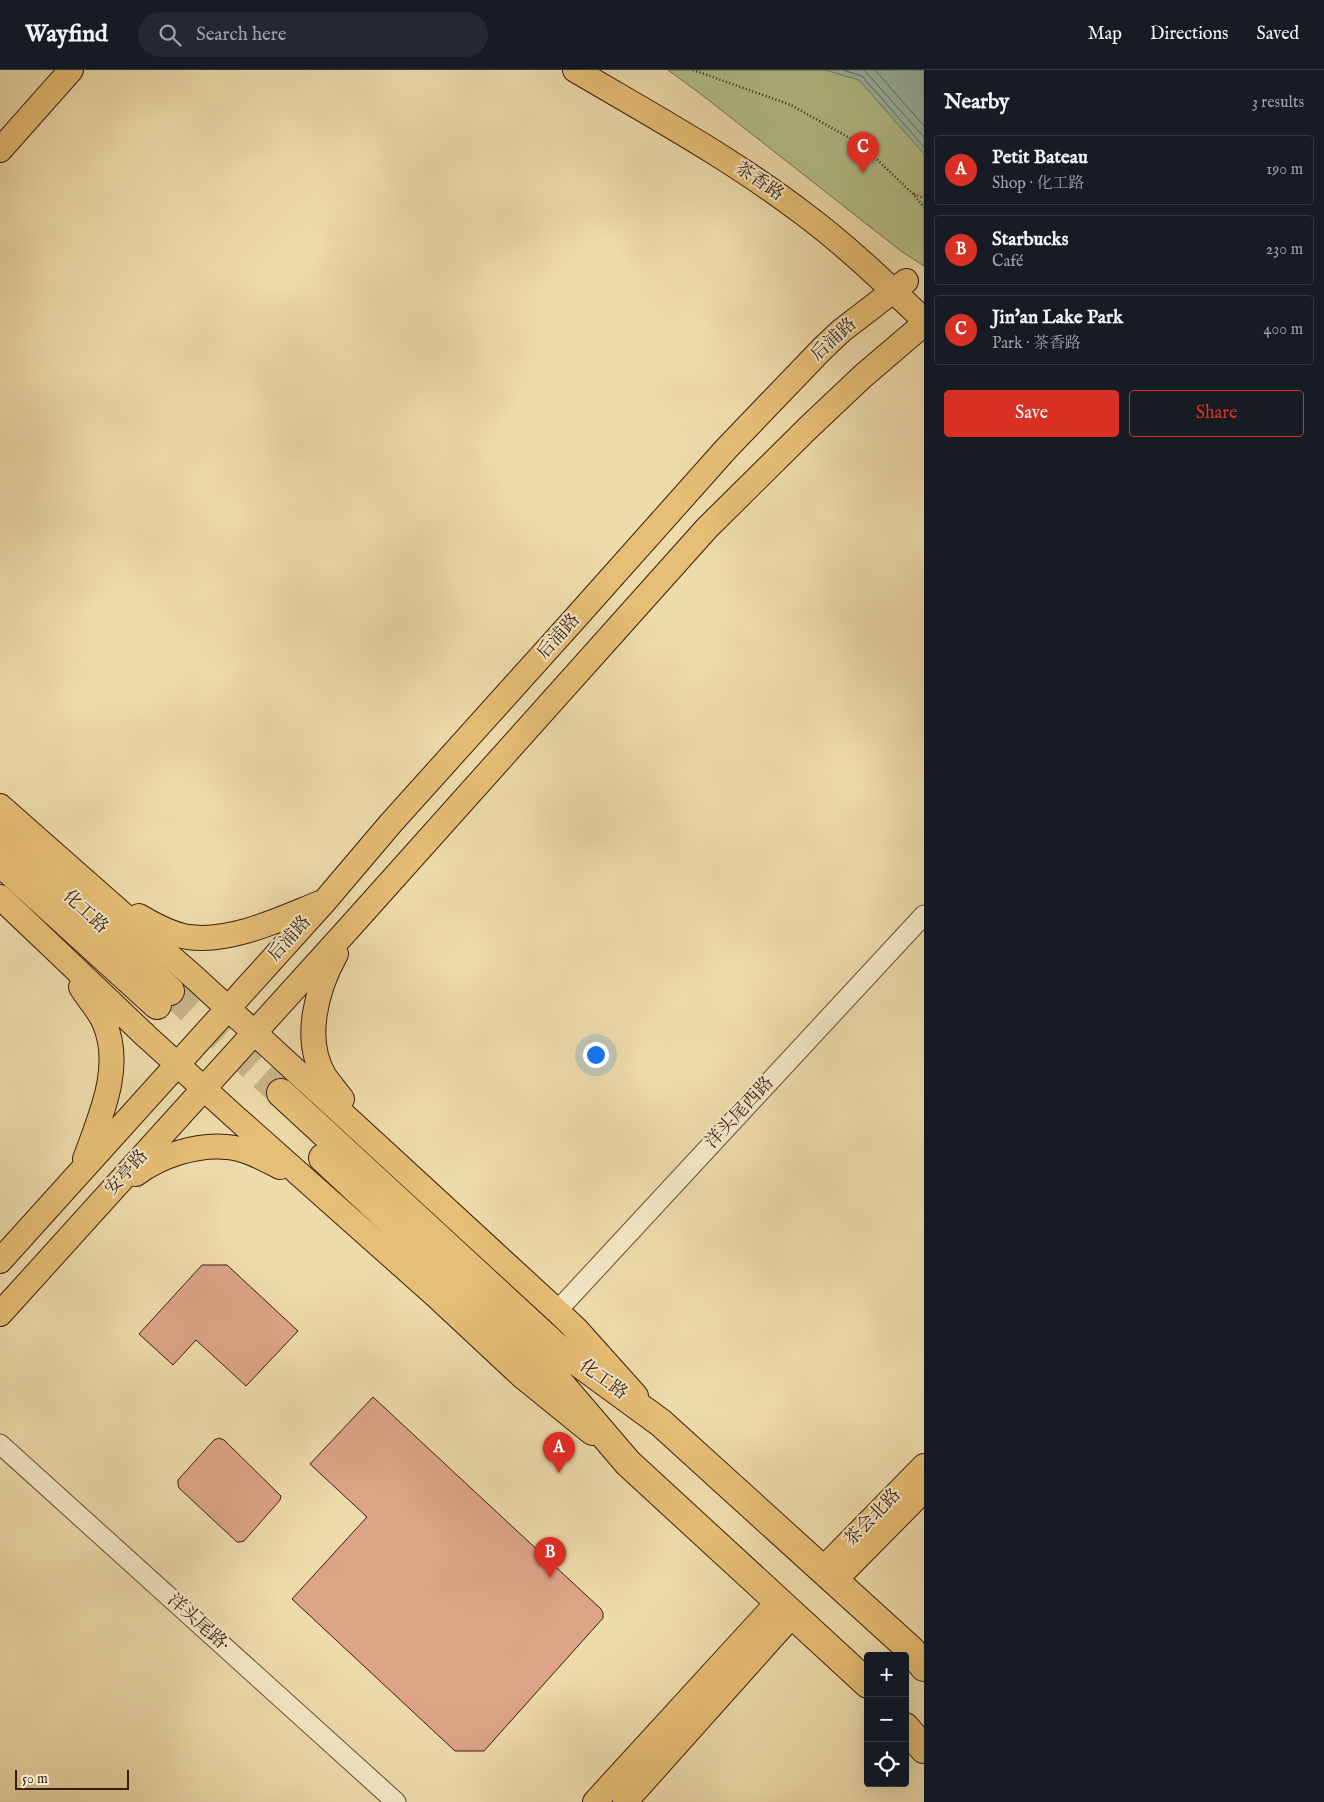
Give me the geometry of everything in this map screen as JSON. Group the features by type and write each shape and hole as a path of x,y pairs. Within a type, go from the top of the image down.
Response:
{"highway":[{"name":"化工路","path":"0,834 164,998 0,862"},
{"name":"化工路","path":"864,1680 628,1463 539,1359 275,1100 553,1344 661,1423 920,1658"},
{"path":"909,1716 924,1727"},
{"path":"909,1732 924,1749"}],"main road":[{"path":"0,126 50,70"},
{"path":"0,150 71,70"},
{"name":"茶香路","path":"575,70 703,146 774,191 900,285 924,298"},
{"name":"茶香路","path":"606,70 694,121 790,184 851,232 900,285 924,320"},
{"name":"后浦路","path":"228,1008 726,449 841,331 900,285"},
{"name":"后浦路","path":"255,1033 707,528 863,376 924,324"},
{"path":"0,806 228,1008 557,1311 577,1330 661,1423"},
{"path":"100,894 162,930 187,937 212,938 265,925 324,902"},
{"path":"0,898 177,1065 434,1294 523,1377 628,1463"},
{"path":"350,927 328,968 315,1014 313,1035 317,1056 324,1076 377,1146"},
{"path":"54,949 104,1022 112,1046 112,1067 107,1092 80,1172"},
{"name":"安亭路","path":"0,1260 228,1008"},
{"name":"安亭路","path":"0,1314 255,1033"},
{"path":"107,1196 148,1165 196,1148 227,1147 260,1156 305,1180"},
{"name":"茶会北路","path":"829,1575 924,1466"},
{"name":"茶会北路","path":"829,1575 924,1490"},
{"path":"595,1802 786,1608"},
{"path":"625,1802 786,1608"}],"street":[{"name":"洋头尾西路","path":"557,1311 924,915"},
{"name":"洋头尾路·","path":"0,1444 396,1802"}],"path":[{"path":"693,70 791,105 862,145 913,194 924,208"},
{"path":"913,194 924,198"}],"green space":[{"path":"668,70 924,70 924,266 901,251"}],"water":[{"path":"825,70 924,70 924,154 859,80"}],"building":[{"path":"202,1265 227,1265 298,1331 246,1386 196,1340 173,1365 139,1334"},
{"path":"373,1397 601,1609 603,1613 603,1618 484,1751 455,1751 292,1599 367,1517 310,1464"},
{"path":"219,1438 224,1440 281,1496 280,1500 244,1541 240,1542 237,1542 179,1488 178,1484 178,1480 214,1440"}],"tunnel":[{"path":"170,991 281,1093"}],"place":[{"name":"Jin'an Lake Park","path":"863,173"},
{"name":"Petit Bateau","path":"559,1473"},
{"name":"Starbucks","path":"550,1578"}]}
